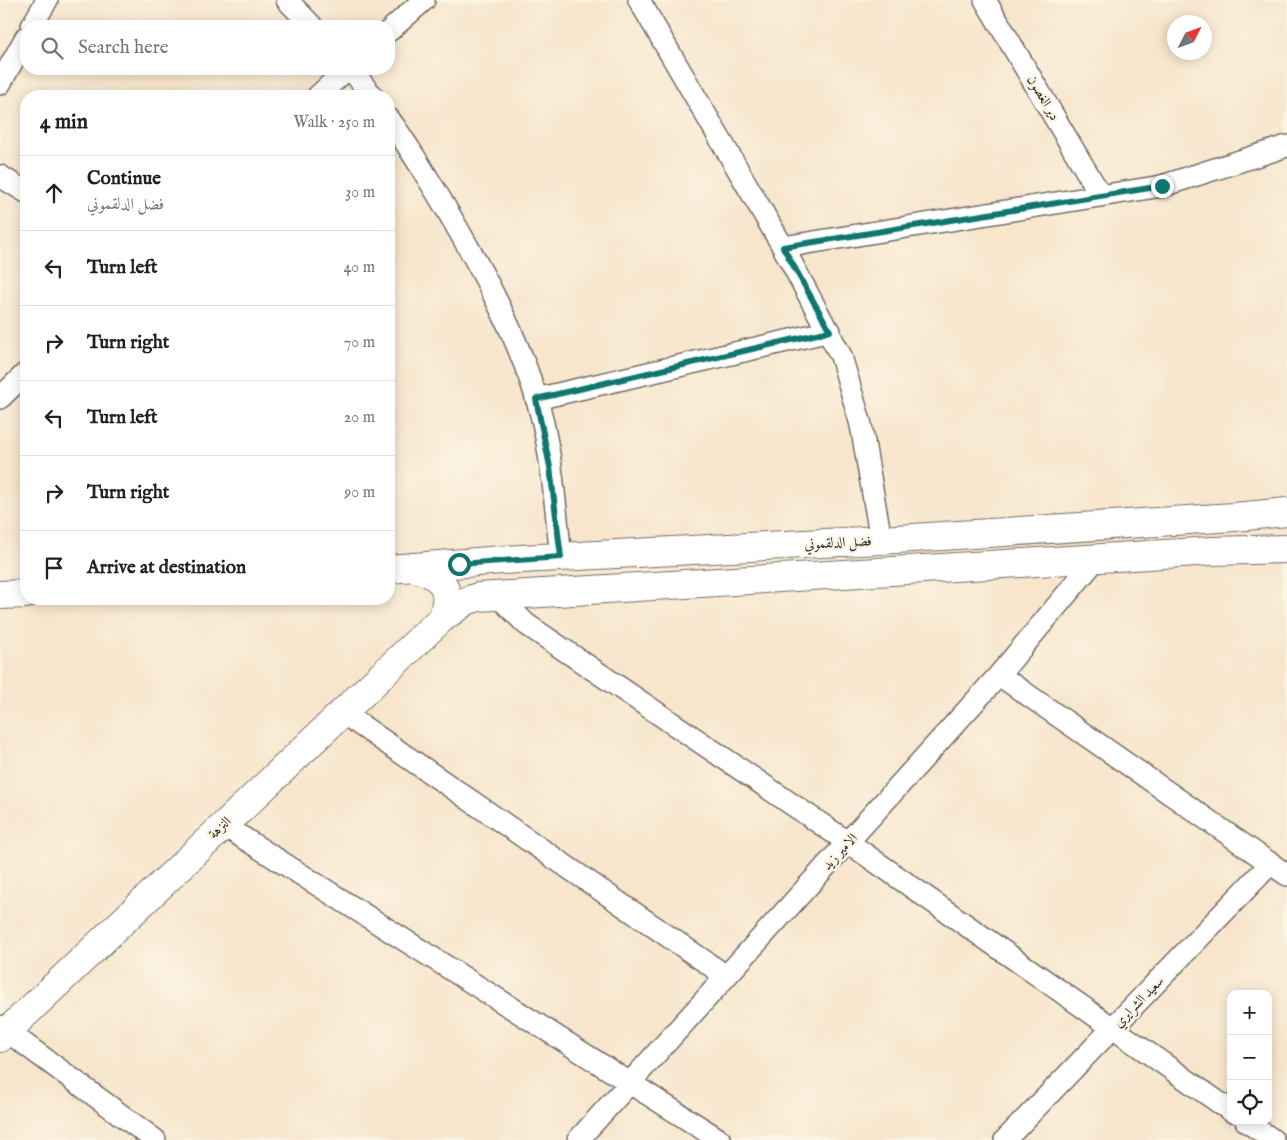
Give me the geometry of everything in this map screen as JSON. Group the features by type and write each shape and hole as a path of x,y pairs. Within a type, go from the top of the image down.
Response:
{"main road":[{"name":"فضل الدلقموني","path":"400,568 561,557 881,540 1287,512"},
{"name":"النزهة","path":"2,1032 343,713 441,618 466,601 478,597 1212,551 1287,549"},
{"path":"400,568 430,573 443,584 448,602 441,618"},
{"path":"0,595 20,594"}],"street":[{"path":"35,20 47,0"},
{"path":"287,0 306,20"},
{"path":"395,26 424,0"},
{"path":"639,0 830,331 841,356 862,425 881,540"},
{"name":"دير الغصون","path":"985,0 1101,196"},
{"path":"0,84 20,48"},
{"path":"324,90 341,75"},
{"path":"356,75 367,90"},
{"path":"395,127 407,143 475,261 512,337 536,399 550,467 561,557"},
{"path":"783,247 1182,182 1287,146"},
{"path":"0,176 20,188"},
{"path":"536,399 830,331"},
{"path":"0,398 20,379"},
{"name":"الامير زيد","path":"578,1140 849,843 999,675 1096,559"},
{"path":"498,596 526,624 849,843 1227,1108"},
{"path":"999,675 1279,869"},
{"path":"343,713 726,976"},
{"path":"223,825 720,1140"},
{"name":"سعيد الشرايري","path":"1005,1140 1113,1029 1279,869"},
{"path":"2,1032 155,1140"},
{"path":"1252,1125 1273,1140"}],"route":[{"path":"459,564 561,557 550,467 536,399 830,331 783,247 1162,186"}]}
